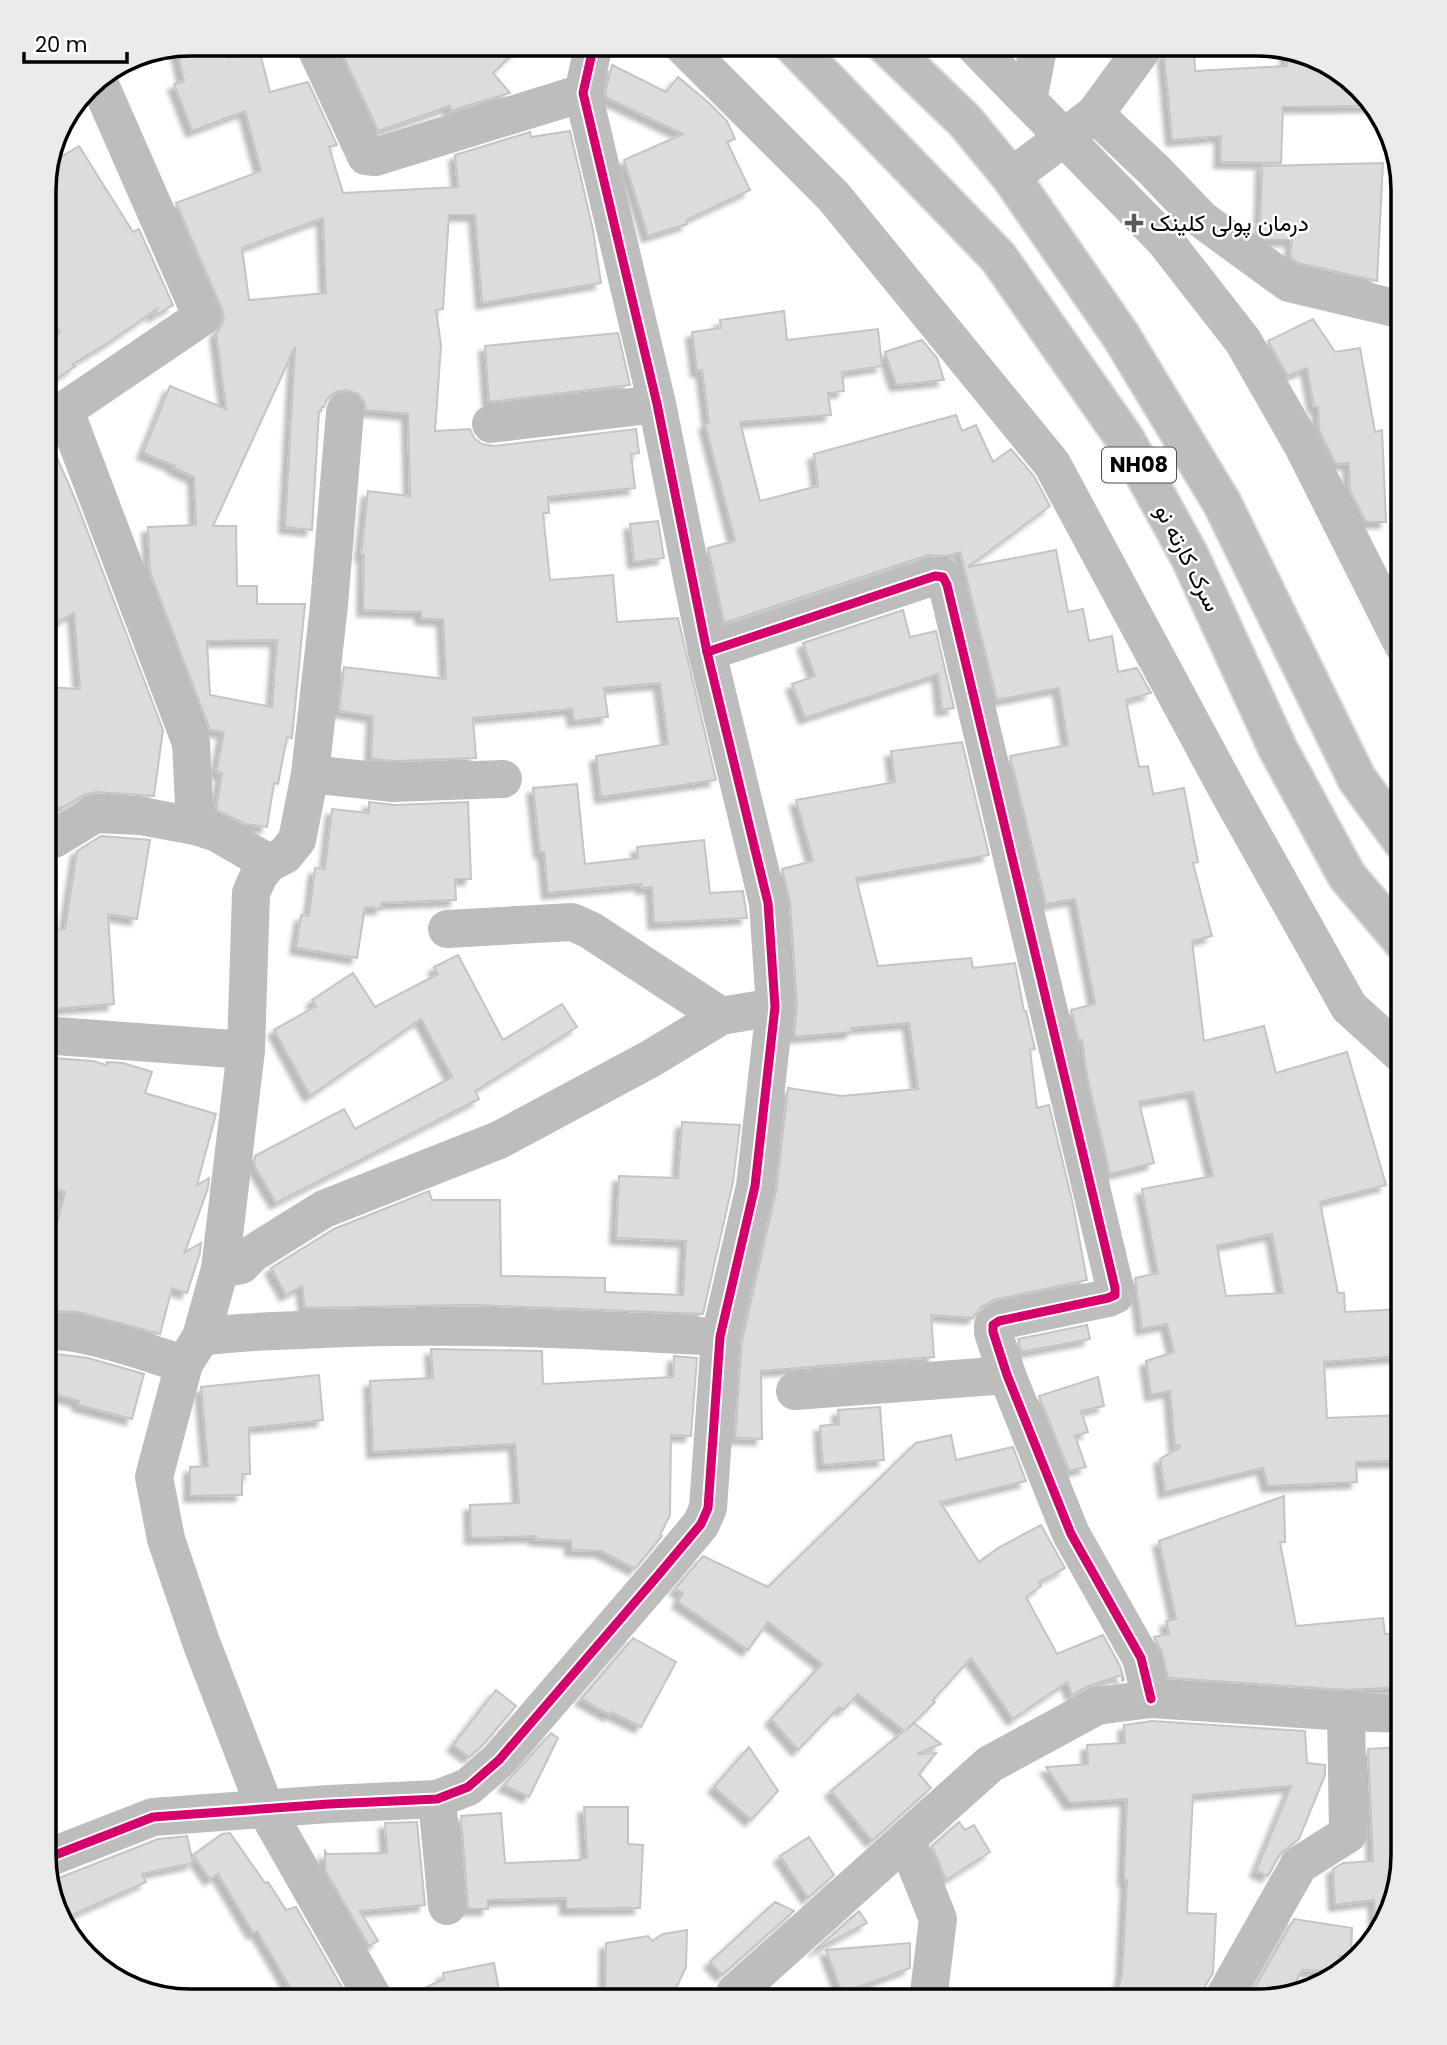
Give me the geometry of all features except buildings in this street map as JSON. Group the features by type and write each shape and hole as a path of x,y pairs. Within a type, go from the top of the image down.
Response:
{"main road":[{"path":"320,56 366,156 375,157 583,93"},
{"path":"56,1855 153,1817 437,1799 468,1787 499,1760 701,1524 708,1508 720,1337 755,1186 775,1007 768,903 707,652 657,404 583,93 591,56"},
{"path":"693,56 834,197 1052,464 1228,791 1349,1007 1391,1045"},
{"name":"سرک کارته نو","path":"804,56 998,257 1125,439 1189,555 1279,749 1347,876 1391,928"},
{"name":"NH08","path":"897,56 965,121 1011,177 1121,336 1222,503 1357,779 1391,826"},
{"path":"985,56 1165,241 1243,341 1303,446 1388,582"},
{"path":"1028,100 1037,56"},
{"path":"1011,177 1095,114 1137,56"},
{"path":"56,417 202,317 98,92"},
{"path":"1095,114 1155,171 1200,219 1289,283 1391,307"},
{"path":"491,424 657,404"},
{"path":"345,412 329,605 310,774 297,839 285,855 269,863 259,875 251,893 246,1050 220,1269 192,1350 154,1477 166,1539 201,1642 265,1808 368,1989"},
{"path":"56,420 191,743 195,826"},
{"path":"707,652 935,576 943,577 947,585 1115,1288 1115,1295 1108,1298 999,1321 993,1325 993,1332 1007,1375 1071,1534 1141,1658 1151,1699"},
{"path":"310,774 394,783 503,779"},
{"path":"56,838 95,814 141,816 217,833 269,863"},
{"path":"447,929 572,922 590,930 721,1017"},
{"path":"220,1269 241,1265 252,1254 324,1209 499,1140 650,1059 721,1017 775,1007"},
{"path":"56,1036 246,1050"},
{"path":"56,1330 192,1350 229,1333 401,1325 550,1328 720,1337"},
{"path":"795,1391 1007,1375"},
{"path":"739,1989 990,1764 1097,1706 1151,1699 1391,1714"},
{"path":"1229,1989 1299,1865 1348,1834 1346,1712"},
{"path":"437,1799 447,1906"},
{"path":"906,1840 938,1919 929,1989"}],"cycle path":[{"path":"56,1855 153,1817 437,1799 468,1787 499,1760 660,1573 701,1524 708,1508 720,1337 755,1186 775,1007 768,903 707,652 657,404 583,93 591,56"},
{"path":"707,652 935,576 943,577 947,585 1115,1288 1115,1295 1108,1298 999,1321 993,1325 993,1332 1007,1375 1071,1534 1141,1658 1151,1699"}],"place":[{"name":"درمان پولی کلینک","path":"1134,223"}]}
